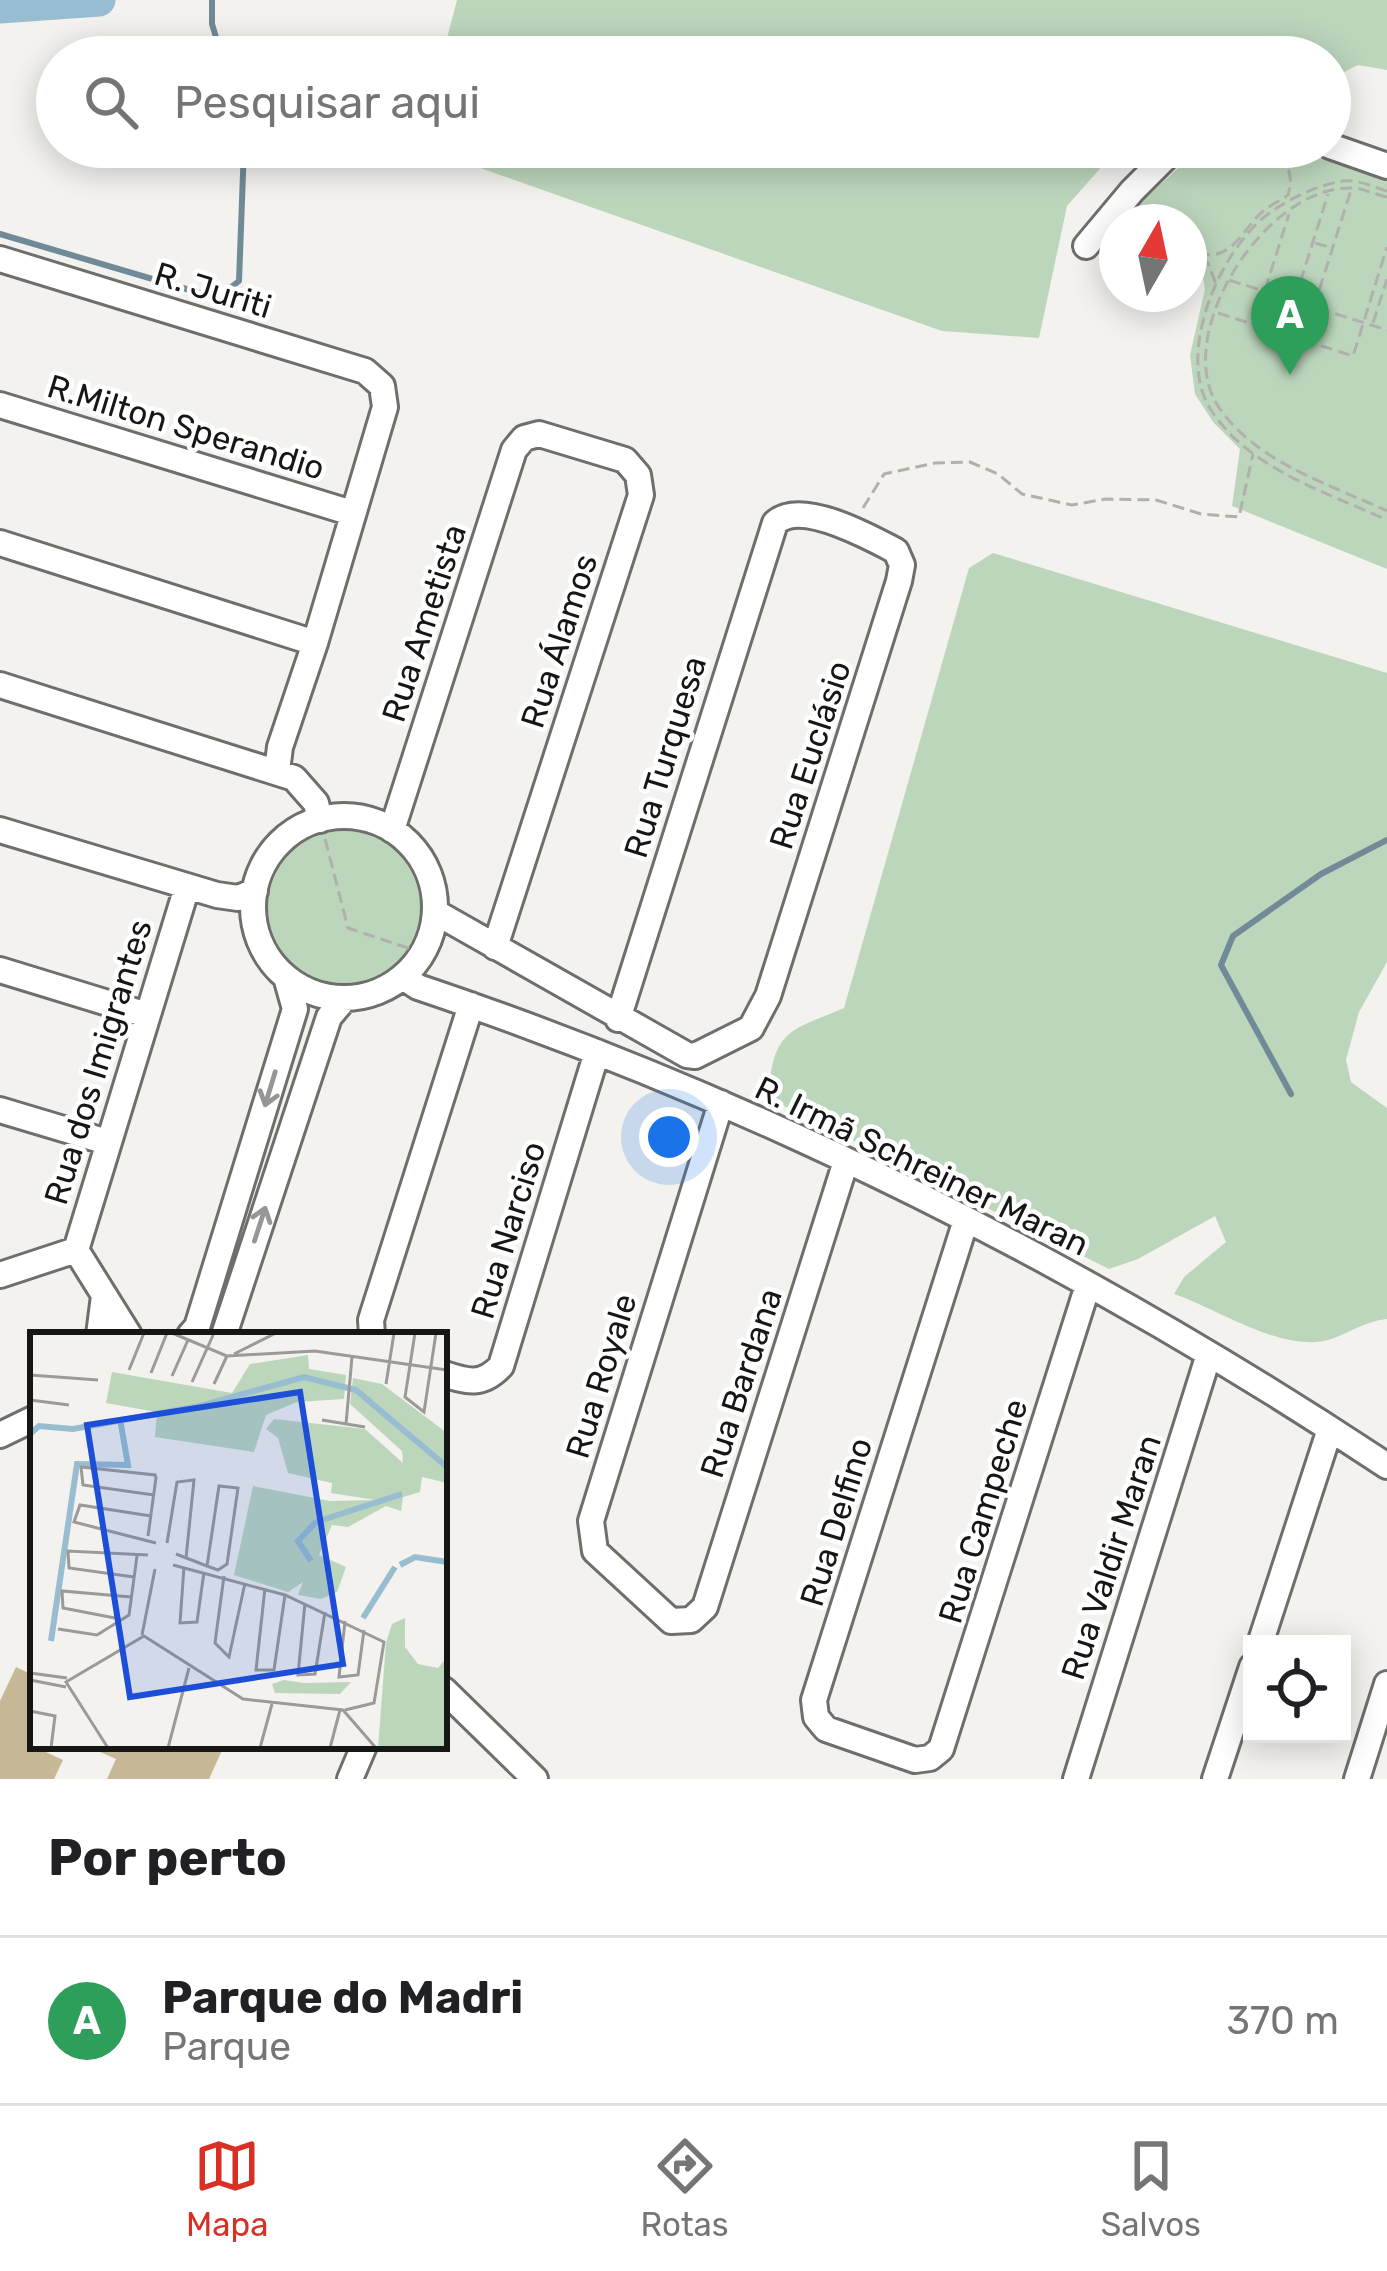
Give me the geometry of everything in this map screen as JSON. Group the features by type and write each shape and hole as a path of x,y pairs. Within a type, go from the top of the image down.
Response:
{"street":[{"path":"1351,151 1387,166"},
{"path":"1086,246 1132,191 1164,168"},
{"name":"R. Juriti","path":"0,259 365,371 382,386 385,407 352,513"},
{"name":"R.Milton Sperandio","path":"0,405 352,513"},
{"name":"Rua Álamos","path":"494,947 641,495 638,475 625,460 539,434 524,438"},
{"name":"Rua Ametista","path":"392,830 514,450 524,438"},
{"path":"277,771 280,747 316,643 352,513"},
{"name":"Rua Euclásio","path":"618,1019 695,1056 751,1028 768,995 902,565 896,550 864,534 802,513 780,518"},
{"name":"Rua Turquesa","path":"618,1019 771,530 780,518"},
{"path":"0,543 316,643"},
{"path":"0,686 277,771 307,789 320,820"},
{"path":"192,1332 295,1009 286,977 259,938 255,891 267,860 290,835 320,820 364,819 392,830 424,864 434,893 435,912 423,953 403,976 376,992 345,998 314,993 286,977"},
{"path":"0,830 187,886 238,898 255,891"},
{"name":"Rua dos Imigrantes","path":"4,1267 76,1250 187,886"},
{"path":"435,912 618,1019"},
{"path":"0,970 147,1015"},
{"name":"R. Irmã Schreiner Maran","path":"403,976 418,987 721,1103 966,1220 1209,1354 1387,1466"},
{"path":"225,1332 329,1017 345,998"},
{"path":"372,1332 371,1320 470,1005"},
{"name":"Rua Narciso","path":"447,1375 482,1381 501,1366 597,1052"},
{"name":"Rua Royale","path":"691,1620 670,1621 630,1585 596,1551 591,1521 721,1103"},
{"path":"0,1110 107,1142"},
{"name":"Rua Bardana","path":"691,1620 706,1607 846,1161"},
{"name":"Rua Delfino","path":"936,1754 915,1760 826,1729 814,1709 966,1220"},
{"path":"76,1250 127,1332"},
{"name":"Rua Campeche","path":"936,1754 945,1742 1088,1285"},
{"path":"99,1332 104,1296"},
{"name":"Rua Valdir Maran","path":"1076,1779 1209,1354"},
{"path":"0,1435 30,1420"},
{"path":"1263,1635 1330,1429"},
{"path":"1357,1779 1387,1684"},
{"path":"447,1693 535,1779"},
{"path":"1215,1779 1243,1694"},
{"path":"350,1779 363,1749"}],"path":[{"path":"1207,255 1225,252 1263,211 1288,195 1289,168"},
{"path":"1387,194 1355,181 1305,192 1265,216 1229,259 1202,321 1196,364 1199,386 1221,422 1253,454 1387,520"},
{"path":"1304,341 1352,188"},
{"path":"1387,194 1352,188 1329,192 1262,229 1228,280 1204,364 1207,383 1227,417 1257,446 1387,511"},
{"path":"1289,212 1262,298 1292,308 1329,192"},
{"path":"1148,204 1158,193"},
{"path":"1313,242 1333,248"},
{"path":"1216,313 1353,356 1387,247"},
{"path":"1207,262 1217,286"},
{"path":"1372,325 1387,279"},
{"path":"1228,280 1264,291"},
{"path":"1295,301 1387,330"},
{"path":"864,534 863,507 884,473 935,463 970,462 998,473 1022,494 1072,506 1156,500 1201,514 1239,518 1257,446"},
{"path":"320,820 348,928 423,953"}],"green space":[{"path":"457,0 1387,0 1387,70 1358,65 1351,68 1351,36 448,36"},
{"path":"480,168 1100,168 1067,206 1039,338 942,331"},
{"path":"1178,168 1350,168 1387,180 1387,569 1232,506 1240,449 1213,422 1195,394 1190,355 1200,312 1207,312 1207,204 1139,204"},
{"path":"993,553 1387,673 1387,962 1359,1012 1346,1060 1351,1082 1387,1108 1387,1319 1316,1342 1262,1332 1174,1294 1184,1277 1226,1242 1215,1216 1138,1259 1109,1269 784,1106 769,1090 776,1054 789,1034 844,1008 969,568"},
{"path":"344,830 374,836 399,852 415,877 421,907 415,937 399,962 374,978 344,984 314,978 289,962 273,937 267,907 273,877 289,852 314,836"}],"building":[{"path":"16,1667 30,1674 30,1749 63,1760 54,1779 0,1779 0,1701"},
{"path":"94,1749 223,1749 209,1779 107,1779 116,1759"}],"waterway":[{"path":"0,7 99,0"},
{"path":"212,0 216,36"},
{"path":"0,234 217,298 239,281 243,168"},
{"path":"1291,1094 1221,965 1233,936 1321,874 1387,840"}],"place":[{"name":"Parque do Madri","path":"1290,375"}]}
